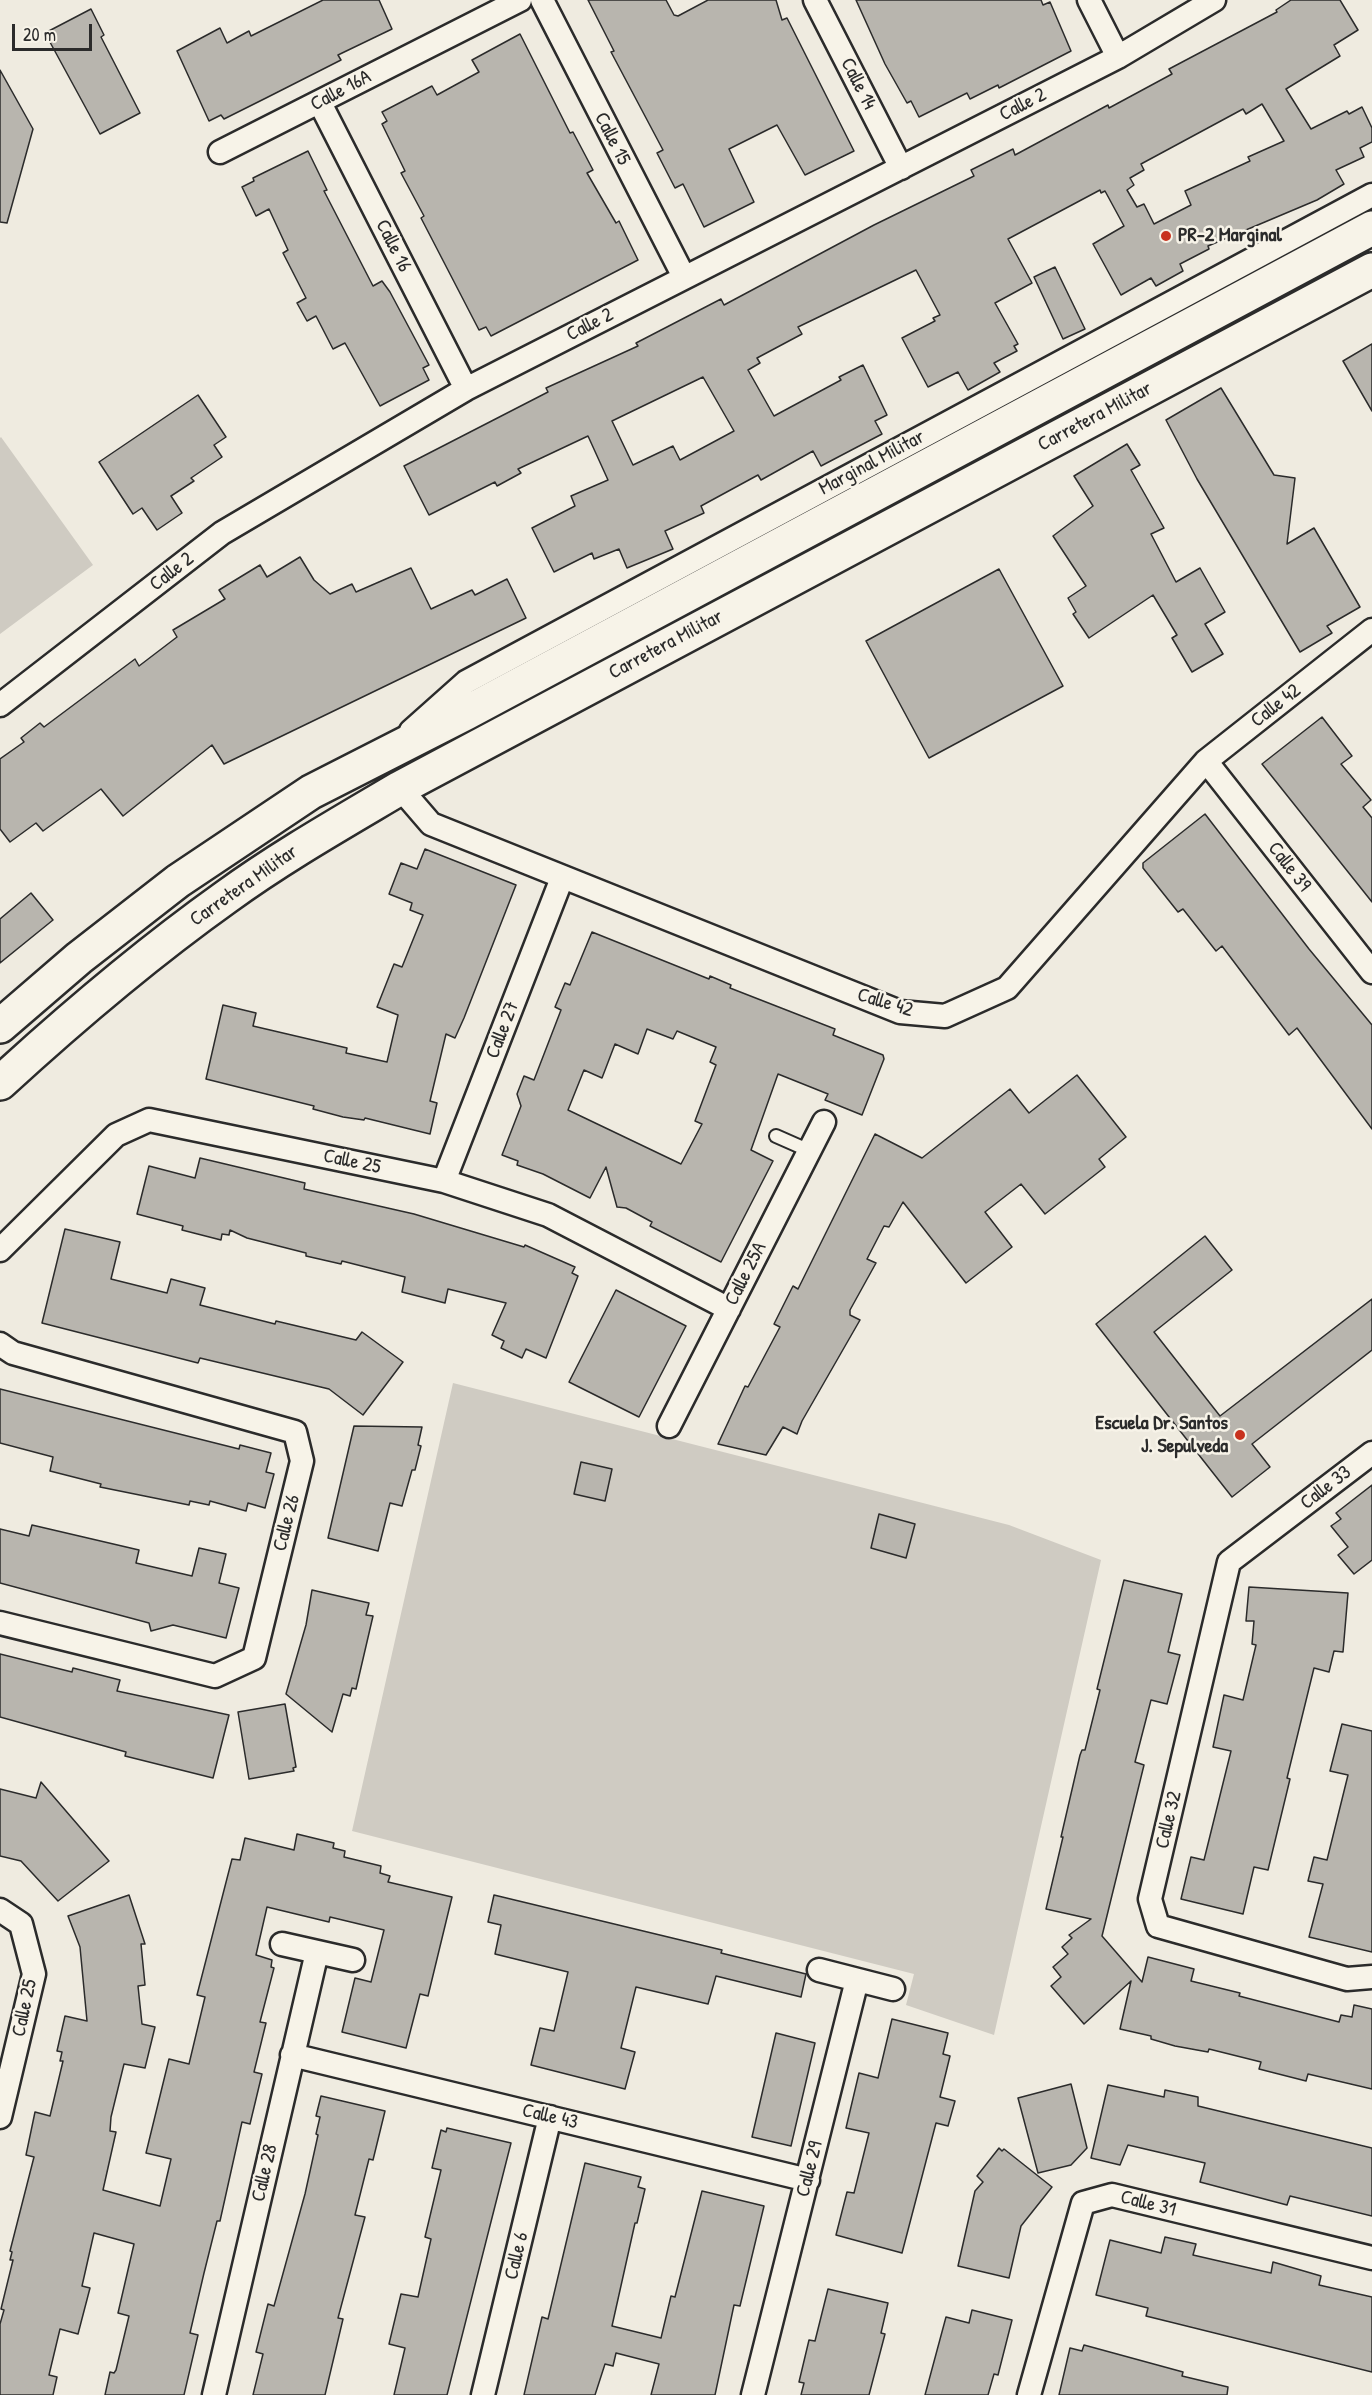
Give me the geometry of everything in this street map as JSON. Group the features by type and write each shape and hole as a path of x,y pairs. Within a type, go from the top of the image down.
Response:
{"main road":[{"name":"Carretera Militar","path":"0,1026 79,958 178,881 301,798 1372,228"},
{"name":"Carretera Militar","path":"0,1083 70,1018 227,896 303,845 400,788 1372,270"}],"street":[{"name":"Calle 16A","path":"220,152 520,0"},
{"name":"Calle 15","path":"542,0 684,277"},
{"name":"Calle 14","path":"815,0 901,168"},
{"path":"1089,0 1118,57"},
{"name":"Calle 2","path":"0,705 222,533 466,389 1118,57 1214,0"},
{"name":"Calle 16","path":"320,103 466,389"},
{"name":"Marginal Militar","path":"387,753 466,682 1372,195"},
{"name":"Calle 42","path":"400,788 431,824 900,1012 945,1016 1007,988 1206,761 1372,630"},
{"name":"Calle 39","path":"1206,761 1372,972"},
{"name":"Calle 27","path":"444,1181 562,878"},
{"name":"Calle 25","path":"0,1250 116,1135 149,1120 444,1181 548,1215 729,1309"},
{"name":"Calle 25A","path":"669,1426 824,1122"},
{"name":"Calle 26","path":"0,1344 13,1353 296,1432 302,1461 254,1658 215,1676 0,1623"},
{"name":"Calle 33","path":"1281,1523 1372,1453"},
{"name":"Calle 32","path":"1281,1523 1229,1562 1150,1899 1158,1926 1347,1979 1372,1977"},
{"name":"Calle 25","path":"0,1910 21,1924 34,1974 0,2117"},
{"path":"282,1944 353,1959"},
{"name":"Calle 28","path":"214,2395 317,1952"},
{"path":"819,1971 893,1989"},
{"name":"Calle 29","path":"753,2395 857,1980"},
{"name":"Calle 43","path":"292,2055 808,2180"},
{"name":"Calle 6","path":"483,2395 550,2117"},
{"name":"Calle 31","path":"1029,2395 1083,2203 1112,2194 1372,2258"}],"lane":[{"path":"776,1136 810,1151"}],"shaded area":[{"path":"0,438 93,565 0,634"},
{"path":"453,1383 1009,1525 1101,1560 994,2035 906,2005 914,1974 352,1831"}],"building":[{"path":"323,0 379,0 392,29 338,55 341,60 266,98 224,119 221,115 209,121 177,51 220,28 227,43 249,31 251,36"},
{"path":"588,0 666,0 674,15 678,16 708,0 776,0 782,20 787,18 854,151 805,175 777,125 729,149 754,202 704,227 683,184 675,188 657,153 663,150 611,52 614,51"},
{"path":"856,0 1041,0 1043,5 1050,2 1071,51 999,88 998,85 970,99 967,93 919,117 911,101 907,103 885,64"},
{"path":"1291,0 1340,0 1358,30 1334,45 1340,56 1286,89 1311,129 1347,111 1349,114 1362,107 1372,128 1372,142 1360,148 1364,157 1336,170 1344,184 1317,200 1208,246 1209,249 1180,264 1183,271 1156,286 1151,278 1121,295 1093,244 1124,226 1105,191 1101,193 1100,190 1008,239 1032,283 995,303 1018,344 1014,346 1017,351 994,363 1000,372 968,390 958,372 928,387 902,338 935,321 933,318 940,315 916,270 798,327 802,334 757,358 760,363 748,370 774,416 841,380 839,377 863,365 887,415 875,421 882,434 821,466 813,451 761,480 758,475 701,506 704,513 665,531 673,549 627,568 619,549 594,559 592,553 554,572 532,528 575,506 571,496 608,480 588,436 518,469 521,473 497,486 495,482 429,515 404,466 548,392 546,388 638,346 636,343 721,299 724,305 874,225 974,176 971,170 1013,149 1015,155 1108,105 1109,108 1172,74 1169,69 1277,12 1276,10","holes":["1262,104 1284,141 1248,157 1250,161 1185,191 1191,205 1154,224 1144,204 1137,207 1127,190 1134,185 1130,178 1144,170 1141,164 1243,109 1246,114","703,377 734,431 680,460 673,446 633,465 612,421"]},
{"path":"91,9 104,35 101,37 140,113 100,134 45,33"},
{"path":"520,34 570,133 573,132 593,170 587,173 616,223 619,221 638,260 491,336 486,327 479,330 421,218 424,216 401,173 405,171 382,124 387,121 382,112 432,86 437,95 479,72 472,60"},
{"path":"0,70 33,129 7,223 0,222"},
{"path":"308,151 327,190 324,191 373,286 382,281 390,292 429,365 423,368 429,380 380,406 345,343 333,349 316,316 307,321 297,303 306,298 283,253 288,250 269,209 256,216 242,187 254,181 253,178"},
{"path":"1055,267 1085,329 1063,339 1034,277"},
{"path":"1372,344 1372,411 1343,361"},
{"path":"1221,388 1274,475 1295,478 1287,544 1314,528 1360,607 1327,626 1332,633 1300,652 1197,479 1166,420"},
{"path":"198,395 226,437 214,445 222,457 191,478 194,481 171,496 182,513 157,530 142,508 133,514 99,462"},
{"path":"1127,444 1140,465 1131,470 1164,528 1151,534 1176,582 1200,568 1225,612 1205,624 1223,654 1192,672 1172,638 1177,635 1153,595 1089,638 1073,614 1076,612 1068,598 1086,586 1053,536 1093,506 1074,476"},
{"path":"300,557 314,580 330,594 352,584 356,592 411,568 431,609 472,590 475,595 507,579 526,618 224,764 212,745 123,816 101,789 43,831 36,823 10,842 0,829 0,759 24,742 21,738 40,723 44,727 135,659 139,666 177,637 173,630 225,599 219,590 260,565 267,577"},
{"path":"999,569 1063,686 929,758 866,641"},
{"path":"1322,717 1352,756 1341,764 1371,800 1363,807 1372,818 1372,902 1262,764"},
{"path":"1205,814 1309,949 1372,1025 1372,1129 1297,1028 1289,1035 1222,946 1216,951 1183,909 1178,912 1143,868 1143,863"},
{"path":"425,849 516,885 455,1038 446,1034 430,1101 437,1103 430,1134 365,1118 364,1120 343,1117 313,1109 314,1106 206,1079 223,1005 256,1013 253,1026 347,1048 346,1053 387,1062 398,1015 377,1007 394,964 402,967 423,915 410,910 412,903 389,894 401,863 417,869"},
{"path":"31,893 53,920 0,963 0,919"},
{"path":"592,932 709,979 710,976 731,985 730,988 835,1029 833,1035 883,1055 884,1059 862,1115 825,1100 828,1094 778,1074 751,1150 773,1161 721,1262 650,1226 652,1222 626,1208 617,1207 606,1167 590,1198 543,1174 517,1165 518,1161 502,1155 521,1106 517,1094 524,1076 534,1080 561,1010 555,1007 565,983 570,985","holes":["647,1029 673,1039 677,1031 716,1047 710,1062 716,1065 695,1121 702,1124 681,1164 568,1110 584,1070 602,1078 615,1044 638,1054"]},
{"path":"1077,1075 1126,1137 1099,1159 1105,1167 1045,1214 1021,1184 985,1212 1012,1247 966,1283 903,1202 889,1227 884,1226 867,1259 876,1263 850,1310 850,1315 860,1320 802,1421 797,1434 783,1427 766,1455 718,1444 745,1386 748,1387 780,1327 774,1324 793,1286 798,1289 875,1134 922,1158 1010,1089 1029,1113"},
{"path":"200,1158 305,1183 304,1189 414,1214 524,1247 525,1245 575,1267 572,1273 578,1276 546,1358 526,1349 522,1358 501,1348 504,1341 492,1335 506,1303 448,1289 445,1303 402,1292 405,1277 342,1261 341,1264 306,1256 306,1253 247,1238 230,1230 229,1235 222,1234 221,1240 182,1230 183,1226 137,1214 149,1166 195,1178"},
{"path":"65,1229 120,1242 111,1279 167,1293 171,1279 205,1288 200,1305 275,1324 276,1321 356,1340 362,1332 403,1362 363,1415 329,1389 200,1358 198,1363 42,1323"},
{"path":"1205,1236 1232,1270 1154,1332 1220,1416 1372,1299 1372,1350 1252,1444 1270,1467 1232,1497 1096,1324"},
{"path":"616,1290 686,1326 639,1417 569,1382"},
{"path":"0,1389 239,1449 240,1445 271,1453 266,1472 274,1474 265,1508 248,1503 246,1511 210,1501 209,1505 190,1501 189,1505 100,1487 101,1484 50,1471 53,1457 0,1443"},
{"path":"354,1426 422,1427 418,1445 421,1446 415,1470 412,1470 402,1506 390,1503 378,1551 328,1538"},
{"path":"581,1462 612,1469 605,1501 574,1494"},
{"path":"1372,1485 1372,1560 1354,1574 1338,1555 1348,1547 1331,1526 1341,1519 1336,1513"},
{"path":"879,1514 915,1524 906,1558 871,1548"},
{"path":"32,1525 139,1550 136,1563 192,1576 199,1548 226,1554 219,1583 239,1588 226,1638 173,1625 151,1631 149,1623 0,1583 0,1529 29,1536"},
{"path":"1124,1580 1182,1594 1168,1652 1180,1655 1167,1704 1151,1700 1135,1762 1144,1765 1102,1936 1142,1982 1148,1957 1194,1969 1191,1981 1339,2022 1341,2015 1352,2017 1354,2005 1372,2009 1372,2089 1308,2074 1306,2081 1259,2069 1261,2062 1209,2049 1208,2052 1175,2046 1151,2039 1151,2036 1120,2029 1131,1981 1084,2024 1051,1986 1061,1977 1053,1967 1068,1954 1062,1947 1072,1938 1069,1935 1091,1919 1046,1909 1080,1755 1082,1750 1085,1750 1100,1690 1097,1689"},
{"path":"1249,1587 1348,1593 1343,1652 1334,1651 1329,1672 1314,1668 1287,1778 1290,1779 1268,1870 1254,1867 1243,1914 1181,1899 1191,1857 1204,1860 1231,1751 1213,1747 1224,1695 1243,1700 1256,1645 1252,1644 1254,1621 1246,1621"},
{"path":"312,1590 369,1603 366,1615 373,1616 356,1689 352,1688 350,1696 343,1694 332,1732 286,1694 306,1625"},
{"path":"0,1654 72,1672 73,1668 120,1680 117,1691 229,1715 213,1778 125,1756 126,1752 0,1717"},
{"path":"285,1704 296,1767 293,1768 294,1771 249,1779 238,1712"},
{"path":"1342,1724 1372,1731 1372,1952 1309,1937 1323,1884 1308,1881 1314,1857 1327,1860 1348,1775 1330,1771"},
{"path":"41,1782 109,1861 58,1901 21,1861 0,1856 0,1789 36,1798"},
{"path":"297,1834 334,1843 333,1848 345,1851 344,1857 381,1866 380,1873 390,1876 388,1882 452,1897 428,1996 420,1994 406,2048 342,2032 355,1978 371,1982 384,1930 330,1917 329,1922 267,1907 256,1955 272,1960 271,1967 274,1968 260,2022 266,2023 254,2072 262,2074 250,2124 242,2122 220,2221 217,2221 204,2273 190,2333 198,2335 184,2395 105,2395 110,2372 114,2373 116,2370 129,2316 118,2313 134,2244 94,2233 82,2286 90,2288 78,2334 60,2329 49,2375 57,2377 53,2395 0,2395 0,2324 4,2310 1,2309 13,2260 10,2260 12,2252 10,2251 34,2157 26,2155 35,2112 50,2116 63,2061 60,2061 62,2052 57,2051 65,2016 87,2021 80,1947 68,1916 129,1895 145,1944 141,1944 145,1985 138,1986 142,2024 155,2027 145,2068 124,2064 111,2117 110,2131 116,2132 103,2190 160,2206 171,2159 146,2153 169,2059 189,2064 205,1997 197,1995 232,1859 240,1860 245,1838 294,1850"},
{"path":"494,1895 722,1950 721,1953 806,1974 801,1997 716,1976 708,2004 636,1987 621,2048 635,2052 625,2089 531,2065 540,2028 554,2031 568,1972 495,1954 501,1925 488,1922"},
{"path":"892,2019 948,2033 943,2054 950,2056 940,2097 955,2101 948,2126 936,2123 902,2253 836,2235 847,2192 854,2193 869,2133 846,2128 859,2073 878,2078"},
{"path":"776,2033 815,2043 791,2146 752,2137"},
{"path":"1071,2084 1087,2148 1071,2165 1038,2173 1018,2098"},
{"path":"1108,2085 1164,2097 1165,2090 1198,2097 1198,2106 1372,2148 1372,2216 1290,2196 1287,2205 1200,2182 1205,2163 1128,2145 1120,2165 1091,2158"},
{"path":"321,2096 385,2111 373,2160 369,2159 355,2215 365,2217 338,2318 343,2319 325,2395 253,2395 263,2354 256,2352 268,2304 274,2306 305,2194 318,2135 316,2134 320,2117 316,2116"},
{"path":"447,2128 511,2143 447,2395 394,2395 405,2348 389,2344 401,2294 418,2297 431,2239 425,2237 441,2170 432,2168 441,2130 446,2132"},
{"path":"999,2148 1002,2151 1004,2149 1052,2187 1021,2226 1009,2278 958,2266 975,2191 983,2182 977,2176"},
{"path":"585,2163 641,2177 638,2187 645,2189 612,2326 661,2338 671,2296 675,2297 702,2191 764,2206 740,2306 734,2305 715,2395 651,2395 659,2364 616,2353 613,2366 605,2364 595,2395 524,2395 542,2317 548,2319"},
{"path":"1165,2237 1196,2244 1193,2255 1271,2273 1273,2262 1321,2276 1319,2285 1372,2297 1372,2372 1146,2316 1148,2308 1096,2295 1110,2240 1161,2253"},
{"path":"828,2289 888,2303 881,2333 885,2334 869,2395 801,2395 804,2383 799,2382 809,2340 815,2341"},
{"path":"972,2310 1012,2320 998,2375 994,2374 988,2395 925,2395 946,2317 969,2323"},
{"path":"1084,2345 1183,2372 1182,2376 1228,2387 1227,2395 1059,2395 1070,2348 1082,2351"}],"place":[{"name":"PR-2 Marginal","path":"1166,236"},
{"name":"Escuela Dr. Santos J. Sepulveda","path":"1240,1435"}]}
